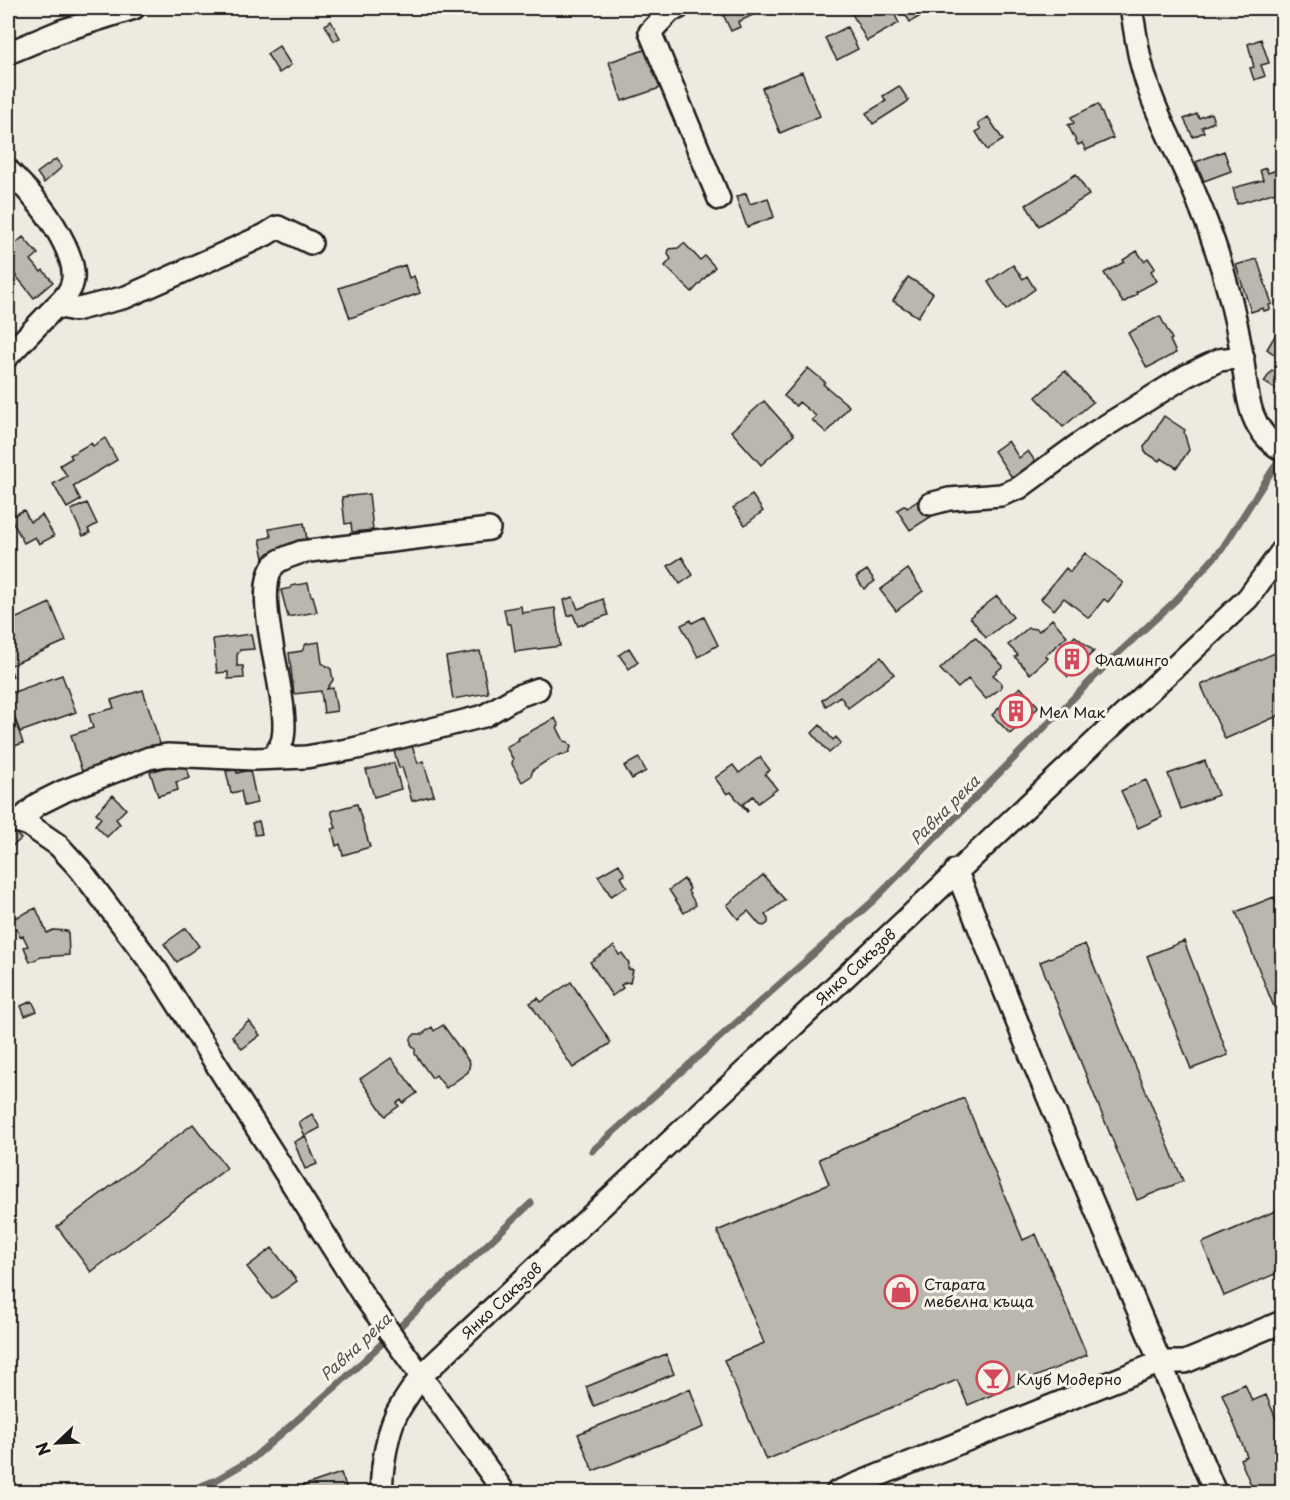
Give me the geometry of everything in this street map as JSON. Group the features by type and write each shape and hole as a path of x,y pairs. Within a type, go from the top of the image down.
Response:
{"street":[{"path":"8,53 61,31 134,8"},
{"path":"678,8 671,10 650,32 719,200"},
{"path":"1131,8 1143,70 1160,121 1196,195 1219,256 1234,306 1248,401 1257,426 1269,442 1280,449"},
{"path":"8,170 34,197 53,226 70,258 73,280 66,296 8,356"},
{"path":"56,306 75,310 126,297 265,235 278,227 311,243"},
{"path":"930,504 949,499 1001,495 1019,488 1094,433 1186,376 1219,360 1243,357"},
{"path":"273,758 283,740 285,717 266,600 267,579 277,563 302,552 489,528"},
{"name":"Янко Сакъзов","path":"382,1492 381,1481 386,1450 395,1415 421,1376 956,870 1248,598 1282,551"},
{"path":"13,820 64,791 149,758 167,755 306,757 353,749 484,716 518,696 538,689"},
{"path":"13,820 29,825 58,845 80,869 157,971 363,1295 504,1492"},
{"path":"956,870 1035,1066 1215,1492"},
{"path":"837,1492 1161,1362 1185,1362 1282,1322"}],"building":[{"path":"750,8 753,15 738,22 740,27 731,31 721,10"},
{"path":"849,8 891,8 899,23 867,41"},
{"path":"901,8 932,8 933,9 910,22"},
{"path":"331,21 340,38 334,41 325,25"},
{"path":"847,27 858,49 837,60 825,38"},
{"path":"1261,39 1269,63 1261,65 1265,76 1254,80 1250,68 1254,67 1248,44"},
{"path":"279,46 291,65 279,73 267,54"},
{"path":"650,48 663,87 622,101 609,62"},
{"path":"802,72 820,116 780,133 762,88"},
{"path":"899,86 909,101 873,124 866,113 886,101 883,96"},
{"path":"1098,104 1113,138 1086,150 1082,143 1078,145 1068,125 1074,123 1071,117"},
{"path":"1211,113 1214,122 1202,127 1204,132 1193,137 1184,119 1197,114 1199,118"},
{"path":"988,117 1003,140 987,150 976,132 981,129 978,124"},
{"path":"1224,151 1231,171 1204,181 1196,162"},
{"path":"56,159 62,167 44,183 37,173"},
{"path":"1266,168 1268,173 1282,168 1282,190 1237,204 1233,188 1263,180 1260,170"},
{"path":"1076,174 1089,195 1039,226 1026,205"},
{"path":"746,193 750,204 768,198 774,217 747,227 736,197"},
{"path":"23,237 38,254 31,260 53,282 34,298 8,266 8,250"},
{"path":"684,243 700,260 705,256 715,267 692,292 665,266 671,259 668,254 669,249 678,248"},
{"path":"1137,251 1144,261 1148,258 1155,268 1151,271 1157,281 1136,292 1137,294 1123,303 1104,273 1124,262 1123,260"},
{"path":"1257,259 1272,304 1269,305 1270,309 1264,311 1263,308 1251,312 1236,265"},
{"path":"405,265 409,278 414,276 420,293 350,318 339,288"},
{"path":"1013,265 1023,279 1027,276 1035,289 1006,310 988,282"},
{"path":"908,277 933,293 918,317 893,301"},
{"path":"1160,316 1172,339 1170,340 1176,353 1147,368 1128,333"},
{"path":"1282,324 1282,360 1267,349"},
{"path":"808,368 849,406 827,433 812,420 816,416 799,402 796,406 784,396"},
{"path":"1272,370 1280,376 1282,373 1282,393 1264,382"},
{"path":"1065,371 1093,402 1063,427 1036,397"},
{"path":"764,401 794,435 761,465 731,431"},
{"path":"1164,416 1185,430 1189,450 1177,468 1145,452 1144,447"},
{"path":"105,438 117,460 73,486 81,500 67,508 53,484 67,476 60,465 72,458 70,455 91,443 93,446"},
{"path":"1008,441 1019,458 1028,451 1040,468 1017,485 994,451"},
{"path":"369,494 373,530 352,532 351,523 345,524 342,497"},
{"path":"752,495 763,511 745,525 733,508"},
{"path":"922,498 932,516 910,530 897,510 905,505 907,508"},
{"path":"87,503 97,524 88,529 90,533 83,536 71,510"},
{"path":"24,510 30,522 42,515 54,536 39,544 35,537 24,543 10,517"},
{"path":"304,523 309,550 264,558 260,539 271,537 269,529"},
{"path":"1085,553 1123,583 1108,602 1104,599 1089,618 1064,598 1054,610 1041,599 1066,568 1070,572"},
{"path":"682,557 693,575 680,584 668,566"},
{"path":"908,569 923,591 896,611 880,590"},
{"path":"867,570 875,581 864,589 856,577"},
{"path":"308,583 317,612 288,617 281,590"},
{"path":"997,596 1013,617 986,638 970,617"},
{"path":"573,597 578,609 603,599 608,615 578,626 573,614 568,616 564,600"},
{"path":"50,603 66,641 9,666 13,676 8,678 8,622"},
{"path":"521,606 522,613 555,608 560,646 515,652 511,624 507,624 504,609"},
{"path":"704,617 718,645 698,657 681,625"},
{"path":"1052,619 1067,636 1045,656 1048,658 1030,674 1015,657 1018,655 1008,645 1028,628 1039,631"},
{"path":"251,634 254,649 240,650 237,655 237,666 243,666 244,678 228,679 228,672 217,673 213,639"},
{"name":"Фламинго","path":"1075,636 1094,651 1068,677 1058,666 1060,652"},
{"path":"975,637 1003,666 993,675 1001,682 1001,688 986,699 968,679 958,688 940,669"},
{"path":"319,642 322,663 331,669 333,680 327,689 333,688 337,711 324,713 321,691 294,694 289,653 302,651 306,644"},
{"path":"629,648 638,662 629,669 619,655"},
{"path":"1282,650 1282,714 1225,739 1201,685"},
{"path":"480,651 488,693 453,699 446,657"},
{"path":"881,657 894,674 848,708 840,696 826,706 822,700"},
{"path":"62,675 76,712 20,732 8,700 8,694"},
{"name":"Мел Мак","path":"1020,687 1039,707 1010,734 992,715"},
{"path":"143,690 162,750 83,775 71,735 93,728 89,715 114,708 111,700"},
{"path":"8,700 23,743 9,748 8,743"},
{"path":"555,718 564,741 568,742 571,747 569,752 545,762 533,770 531,776 522,782 506,747"},
{"path":"820,725 833,740 836,737 841,743 829,753 812,733"},
{"path":"412,746 418,763 423,761 434,795 412,801 402,767 399,768 394,751"},
{"path":"760,757 770,770 765,774 777,789 758,803 753,796 743,804 747,812 731,792 727,794 715,778 733,765 739,773"},
{"path":"639,758 646,771 632,779 624,766"},
{"path":"1205,761 1218,795 1181,809 1168,774"},
{"path":"185,762 190,778 176,782 178,790 158,796 150,772"},
{"path":"394,763 401,789 374,797 366,770"},
{"path":"236,770 237,773 250,770 257,803 244,806 241,791 231,793 226,771"},
{"path":"1146,780 1162,817 1138,828 1121,791"},
{"path":"113,795 126,809 116,819 120,824 107,837 95,825 101,818 96,813"},
{"path":"357,804 370,847 343,855 340,844 336,846 332,829 336,828 331,811"},
{"path":"259,821 262,834 255,835 252,823"},
{"path":"11,828 21,839 8,850 8,831"},
{"path":"619,864 625,875 621,877 627,887 611,896 598,876"},
{"path":"763,875 785,900 765,915 768,923 764,926 760,925 748,911 738,919 727,905"},
{"path":"684,879 696,905 684,913 669,890"},
{"path":"1274,897 1282,917 1282,1027 1236,912"},
{"path":"36,908 47,933 53,930 68,931 69,955 41,957 30,962 24,947 28,946 23,936 20,937 16,928 8,932 8,921"},
{"path":"186,928 199,946 177,962 164,944"},
{"path":"1184,941 1228,1055 1191,1069 1147,956"},
{"path":"1085,944 1183,1181 1137,1200 1040,962"},
{"path":"614,946 619,955 622,953 629,963 628,969 633,970 630,983 626,982 621,985 623,988 612,996 590,962"},
{"path":"571,982 611,1043 573,1068 530,1003 538,998 541,1002"},
{"path":"32,1001 37,1011 25,1016 21,1006"},
{"path":"249,1021 260,1035 242,1049 232,1036"},
{"path":"443,1025 470,1063 468,1072 446,1088 436,1075 432,1078 415,1054 415,1049 411,1044 411,1038 415,1034 422,1034 432,1027 434,1031"},
{"path":"391,1058 417,1093 403,1103 401,1100 397,1103 399,1106 385,1116 360,1079"},
{"name":"Старата мебелна къща","path":"964,1098 1023,1240 1036,1234 1087,1355 968,1405 957,1380 766,1460 724,1360 764,1343 717,1231 829,1184 819,1159"},
{"path":"312,1114 320,1128 305,1136 299,1122"},
{"path":"193,1124 227,1168 91,1272 57,1227"},
{"path":"305,1136 317,1164 305,1169 294,1142"},
{"path":"1282,1208 1282,1271 1224,1296 1202,1243"},
{"path":"272,1248 297,1281 272,1299 247,1267"},
{"path":"666,1354 674,1374 594,1406 586,1387"},
{"path":"1245,1384 1252,1401 1266,1395 1277,1421 1282,1419 1282,1445 1279,1447 1282,1455 1282,1492 1254,1492 1240,1459 1247,1456 1222,1394"},
{"path":"690,1389 704,1427 593,1471 578,1434"},
{"path":"341,1473 348,1492 292,1492 291,1490"}],"waterway":[{"name":"Равна река","path":"592,1151 873,901 1111,660 1176,600 1222,549 1282,455"},
{"name":"Равна река","path":"186,1492 216,1480 252,1459 341,1382 531,1203"}],"place":[{"name":"Фламинго","path":"1072,659"},
{"name":"Мел Мак","path":"1016,711"},
{"name":"Старата мебелна къща","path":"901,1292"},
{"name":"Клуб Модерно","path":"993,1378"}]}
